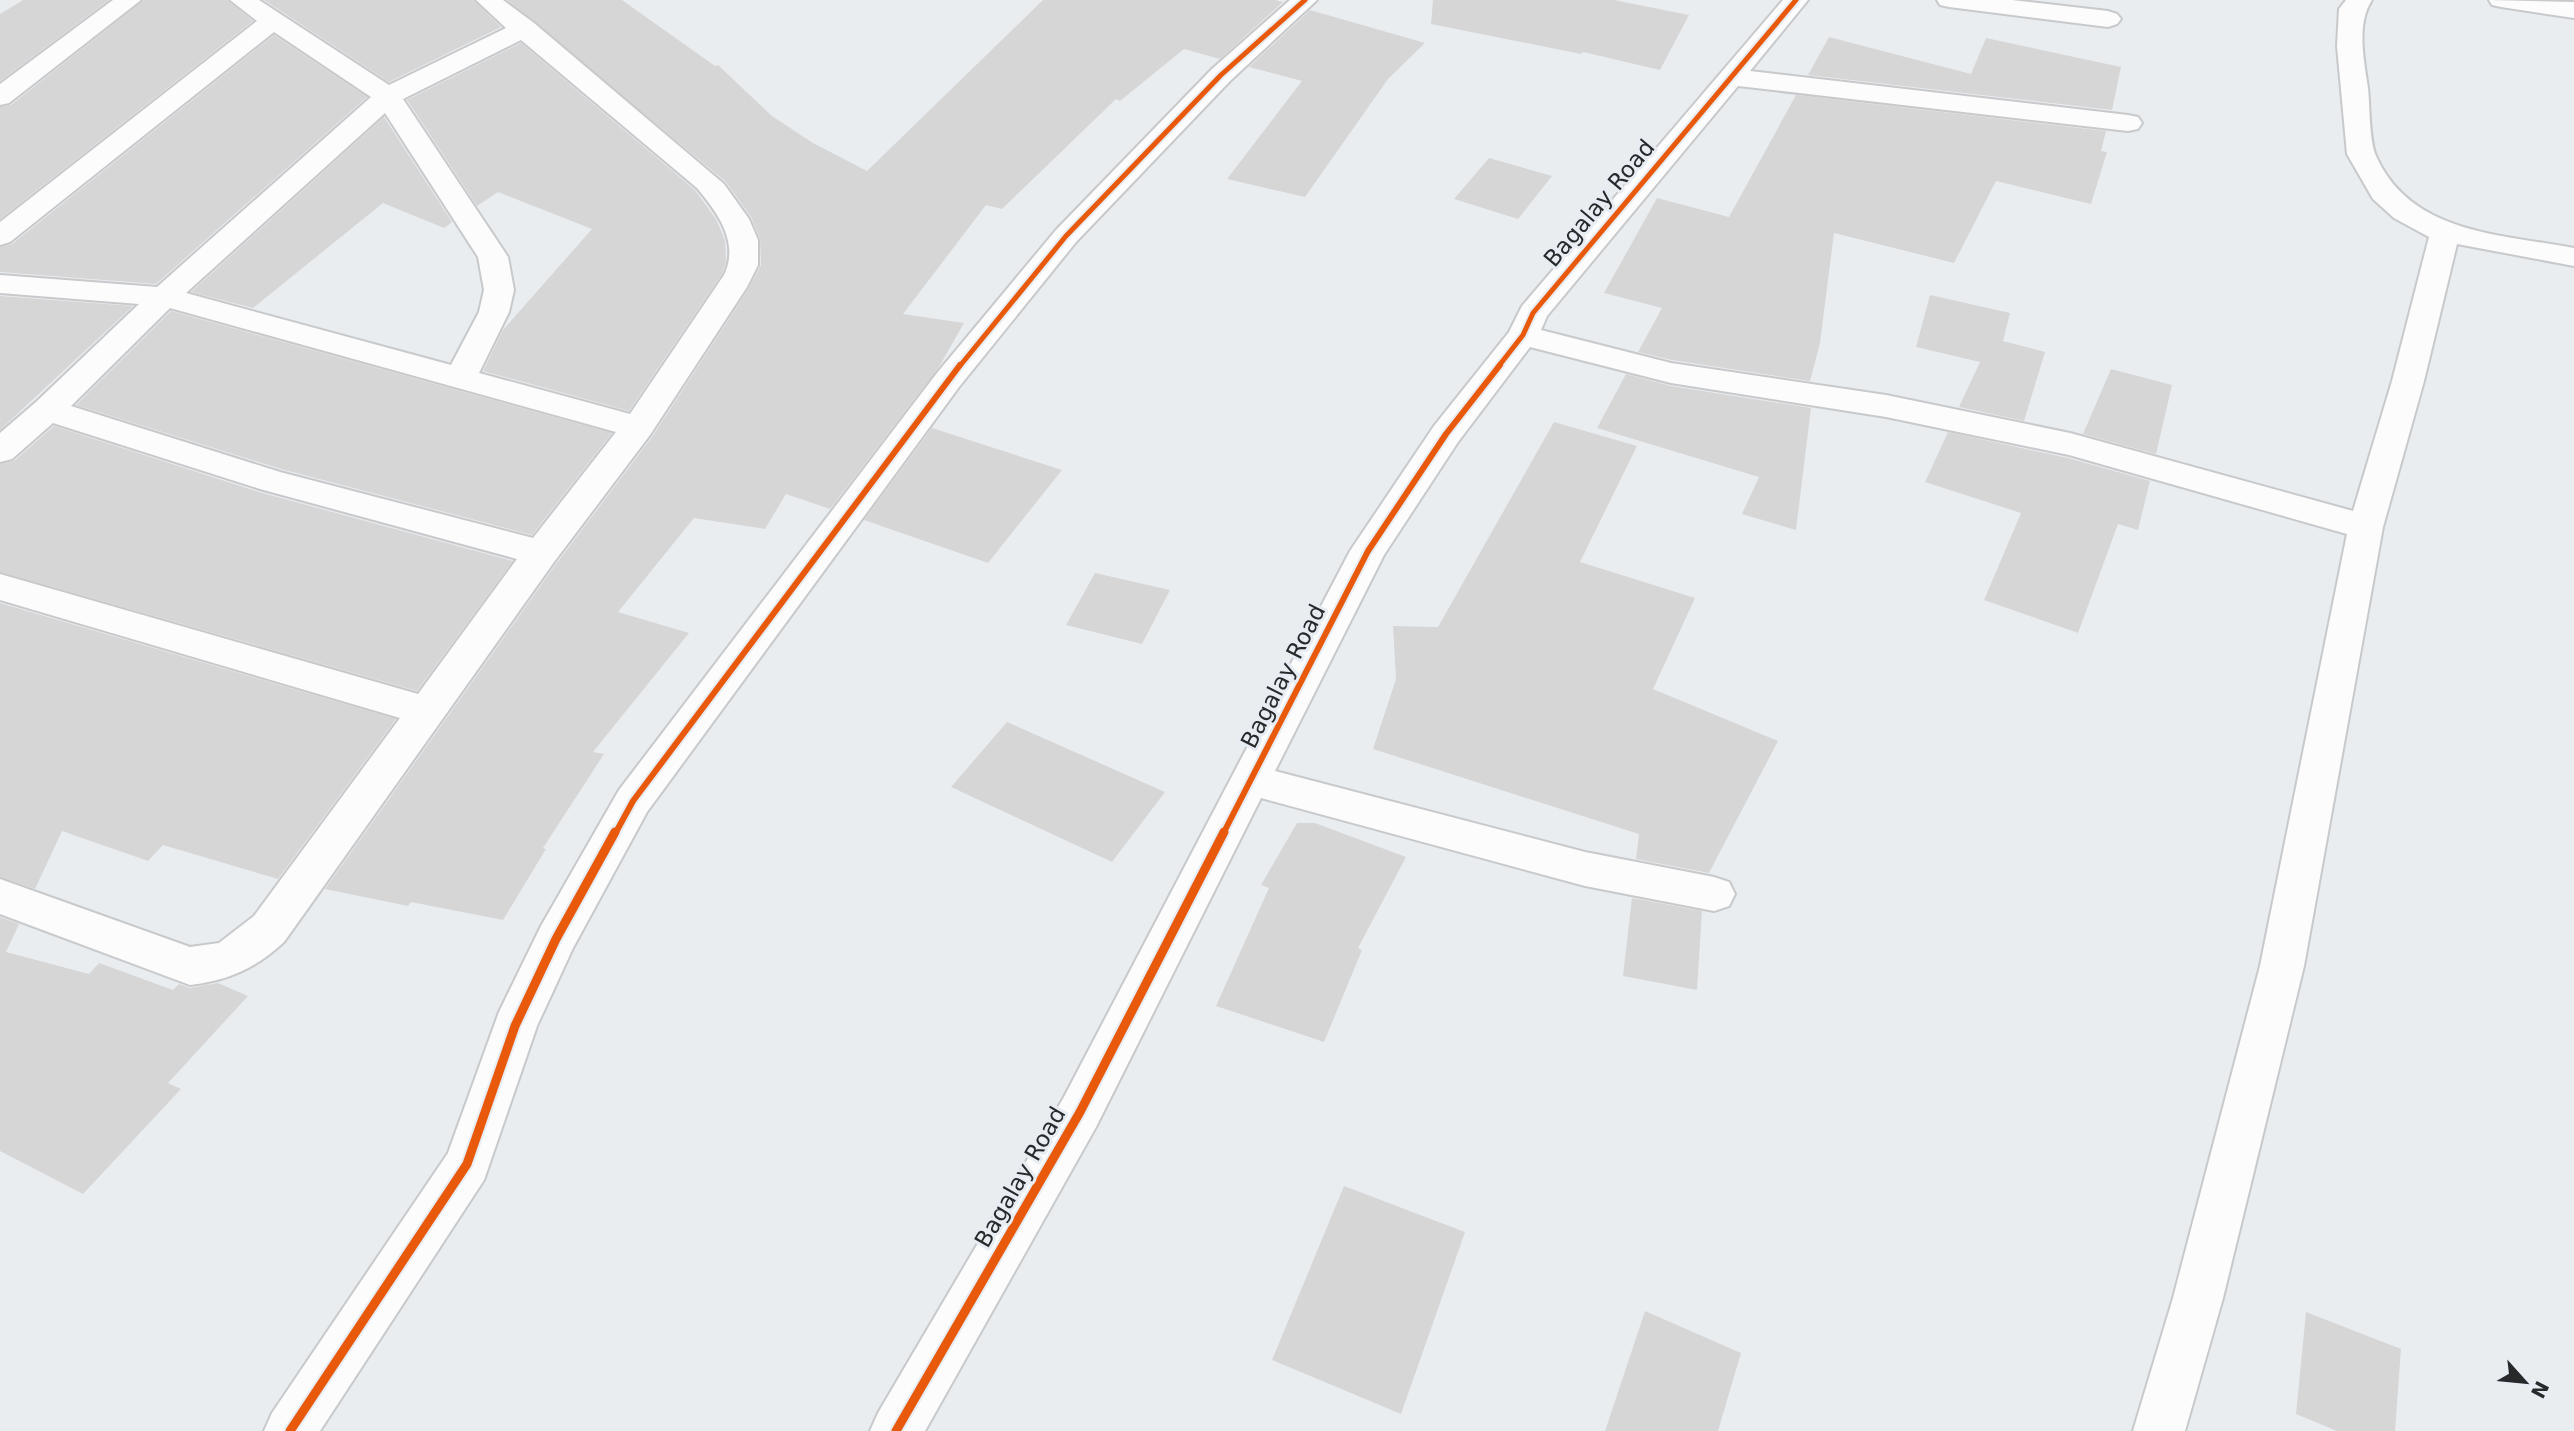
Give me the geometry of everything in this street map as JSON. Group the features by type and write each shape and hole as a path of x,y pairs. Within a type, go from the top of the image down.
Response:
{"street":[{"path":"0,97 129,0"},
{"path":"242,0 388,96 494,257 499,290 494,312 461,377"},
{"path":"0,896 190,966 219,964 245,951 269,929 541,553 638,427 732,287 744,262 740,230 707,182 525,28 488,0"},
{"path":"290,1431 467,1164 515,1026 556,939 633,801 948,380 1066,236 1221,75 1305,0"},
{"name":"Bagalay Road","path":"896,1431 1080,1112 1368,551 1446,434 1523,335 1533,313 1796,0"},
{"path":"1949,0 2108,19"},
{"path":"2360,0 2351,9 2350,46 2361,154 2383,193 2404,212 2445,233 2574,257"},
{"path":"2501,0 2574,10"},
{"path":"0,236 272,21"},
{"path":"0,451 48,410 164,297 388,96 525,28"},
{"path":"1730,77 2128,124"},
{"path":"2159,1431 2198,1298 2283,966 2366,527 2408,381 2445,233"},
{"path":"0,284 164,297 638,427"},
{"path":"1523,335 1671,373 1886,406 2070,444 2366,527"},
{"path":"48,410 272,481 541,553"},
{"path":"0,587 426,711"},
{"path":"1251,780 1585,869 1714,894"}],"building":[{"path":"23,0 109,0 0,81 0,14"},
{"path":"144,0 227,0 253,21 0,219 0,107 11,105"},
{"path":"264,0 473,0 501,27 389,82"},
{"path":"507,0 622,0 715,66 718,65 772,116 813,143 867,171 1043,0 1283,2 1220,59 1184,49 1120,101 1116,99 1002,209 986,205 903,314 964,323 939,367 830,509 786,494 765,529 694,518 618,612 689,633 593,752 604,754 543,848 546,849 503,920 411,902 408,906 325,889 556,564 652,437 749,288 761,265 760,239 751,217 726,182"},
{"path":"1433,0 1614,0 1689,15 1660,70 1583,52 1581,54 1431,24"},
{"path":"1310,10 1425,43 1388,79 1305,197 1227,179 1302,81 1249,67"},
{"path":"274,35 367,97 156,284 0,272 0,247 12,244"},
{"path":"1829,37 1971,74 1986,38 2121,67 2112,110 1808,75"},
{"path":"521,43 695,190 716,219 725,240 726,262 722,274 629,411 483,371 503,330 592,229 498,192 477,206 407,100"},
{"path":"1796,95 2106,131 2101,151 2107,152 2091,204 1996,181 1954,263 1834,233 1820,343 1810,381 1672,360 1638,352 1662,308 1604,293 1657,198 1729,217"},
{"path":"384,117 452,222 444,228 383,203 253,308 191,292"},
{"path":"1489,158 1552,176 1518,219 1454,199"},
{"path":"1930,295 2010,313 2003,341 2045,352 2024,421 1959,407 1980,362 1916,347"},
{"path":"0,296 133,306 0,430"},
{"path":"171,311 612,433 532,535 281,469 76,405"},
{"path":"2111,369 2172,385 2156,454 2083,434"},
{"path":"1626,374 1671,386 1811,408 1796,530 1742,514 1759,477 1597,428"},
{"path":"1554,422 1637,446 1580,562 1695,598 1653,689 1778,741 1709,873 1636,859 1639,834 1373,749 1396,679 1393,626 1438,627"},
{"path":"54,426 259,492 513,561 417,691 0,572 0,464 14,461"},
{"path":"932,428 1062,470 988,563 864,520"},
{"path":"1948,432 2068,458 2150,481 2138,530 2118,524 2078,633 1984,600 2021,513 1925,482"},
{"path":"1095,573 1170,590 1142,644 1066,625"},
{"path":"0,603 396,719 278,879 163,845 148,861 62,831 35,889 0,877"},
{"path":"1007,722 1165,792 1112,862 951,787"},
{"path":"1297,823 1315,823 1406,857 1358,948 1362,950 1324,1042 1216,1006 1269,888 1261,885"},
{"path":"1632,898 1702,911 1697,990 1623,976"},
{"path":"0,917 19,924 6,952 89,974 99,963 173,990 179,984 190,988 218,983 248,996 168,1083 181,1089 83,1194 0,1151"},
{"path":"1344,1186 1465,1232 1401,1414 1272,1360"},
{"path":"1645,1311 1741,1353 1718,1431 1605,1431"},
{"path":"2306,1312 2401,1349 2395,1431 2337,1431 2296,1414"}],"cycle path":[{"path":"290,1431 467,1164 515,1026 556,939 633,801 948,380 1066,236 1221,75 1305,0"},
{"path":"896,1431 1080,1112 1368,551 1446,434 1523,335 1533,313 1796,0"}]}
